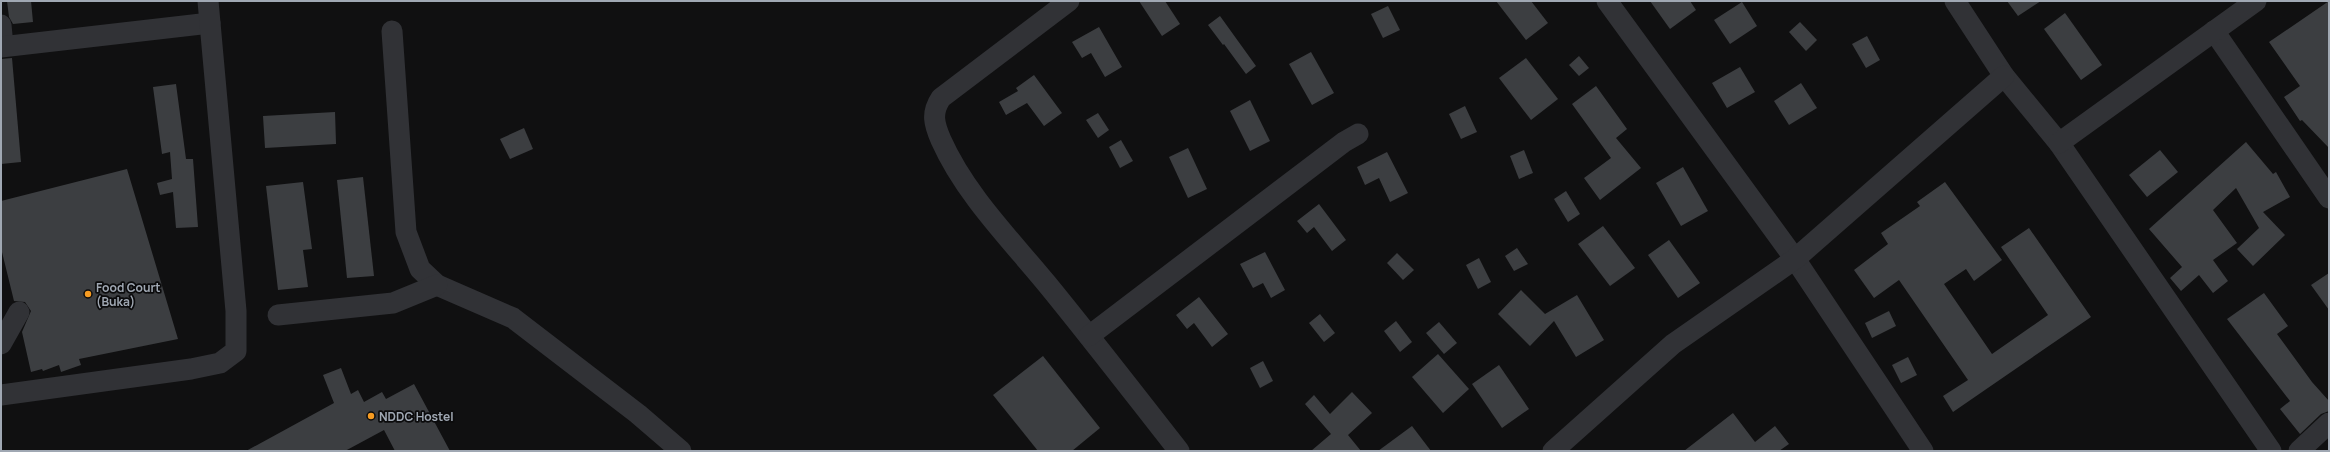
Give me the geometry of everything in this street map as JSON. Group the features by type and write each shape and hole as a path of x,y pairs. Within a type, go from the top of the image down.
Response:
{"street":[{"path":"1,395 191,369 220,363 236,351 236,311 208,1"},
{"path":"1069,1 941,98 934,108 934,118 941,140 977,200 1089,336 1178,451"},
{"path":"1607,1 1795,259 1923,451"},
{"path":"1955,1 2004,76 2058,143 2271,451"},
{"path":"2058,143 2256,1"},
{"path":"1,25 2,46 210,23"},
{"path":"392,31 406,232 420,270 437,285 513,318 638,414 680,451"},
{"path":"2214,31 2329,198"},
{"path":"1553,451 1673,344 1795,259 2004,76"},
{"path":"1089,336 1344,142 1358,134"},
{"path":"278,315 393,303 437,285"},
{"path":"1,344 19,312"},
{"path":"2299,451 2329,423"}],"building":[{"path":"7,1 31,1 33,22 13,24 9,17"},
{"path":"1139,1 1165,1 1180,24 1162,36"},
{"path":"1496,1 1531,1 1548,23 1526,40"},
{"path":"1650,1 1690,1 1696,10 1670,29"},
{"path":"2007,1 2041,1 2018,16"},
{"path":"2329,1 2329,148 2302,120 2300,121 2284,97 2300,86 2269,42"},
{"path":"1742,2 1757,26 1730,44 1714,20"},
{"path":"1388,6 1400,30 1383,38 1371,14"},
{"path":"2065,13 2102,65 2081,80 2044,29"},
{"path":"1220,16 1256,66 1246,74 1208,25"},
{"path":"1800,22 1817,40 1806,51 1789,32"},
{"path":"1099,27 1122,67 1105,77 1091,53 1082,58 1072,42"},
{"path":"1867,36 1880,60 1866,68 1852,44"},
{"path":"1311,52 1334,93 1312,105 1289,64"},
{"path":"1579,56 1589,68 1579,76 1569,65"},
{"path":"12,58 21,162 1,164 1,59"},
{"path":"1526,58 1558,99 1531,120 1499,78"},
{"path":"1740,67 1755,92 1727,108 1712,83"},
{"path":"1034,75 1062,113 1044,126 1027,103 1006,115 999,102 1018,91 1016,88"},
{"path":"1801,83 1817,108 1789,125 1774,101"},
{"path":"176,84 186,159 193,159 198,227 176,228 173,192 160,195 157,183 172,179 170,152 162,154 153,87"},
{"path":"1596,86 1627,129 1616,138 1641,168 1600,200 1584,178 1611,158 1572,104"},
{"path":"1250,100 1270,141 1250,151 1230,111"},
{"path":"1465,106 1477,132 1461,139 1449,114"},
{"path":"335,112 336,144 265,148 263,116"},
{"path":"1098,113 1109,130 1098,138 1086,120"},
{"path":"524,128 533,149 510,159 500,139"},
{"path":"1121,140 1133,161 1120,168 1109,147"},
{"path":"2246,142 2273,174 2276,172 2290,197 2263,212 2285,235 2253,266 2237,249 2259,228 2236,188 2213,210 2237,243 2213,260 2228,281 2213,293 2199,275 2181,291 2170,278 2182,267 2149,229"},
{"path":"1188,148 1207,189 1188,198 1169,157"},
{"path":"1524,150 1533,173 1519,179 1510,156"},
{"path":"2160,150 2178,172 2147,197 2129,175"},
{"path":"1387,152 1408,193 1390,202 1379,178 1365,185 1357,167"},
{"path":"1683,167 1708,211 1681,226 1656,183"},
{"name":"Food Court (Buka)","path":"127,169 178,339 79,359 81,365 61,372 59,365 43,371 42,369 31,372 22,332 31,311 25,302 14,301 1,248 1,201"},
{"path":"363,177 374,276 347,278 337,180"},
{"path":"303,182 312,249 303,250 308,287 278,290 266,186"},
{"path":"1945,182 2002,260 1974,281 1966,269 1944,284 1992,354 2048,315 2001,247 2029,228 2091,317 1953,412 1943,396 1968,380 1899,280 1874,298 1854,270 1888,244 1881,233 1920,206 1917,202"},
{"path":"1566,191 1580,214 1568,222 1554,199"},
{"path":"1319,204 1346,240 1332,251 1314,227 1307,233 1297,221"},
{"path":"1603,226 1635,268 1610,286 1578,244"},
{"path":"1669,240 1700,283 1678,298 1648,255"},
{"path":"1517,248 1528,264 1514,271 1505,256"},
{"path":"1265,252 1285,290 1271,298 1263,283 1253,288 1240,264"},
{"path":"1397,253 1414,270 1403,280 1387,263"},
{"path":"1479,258 1491,282 1478,289 1466,265"},
{"path":"2329,273 2329,310 2311,285"},
{"path":"1521,290 1545,314 1577,295 1604,340 1576,357 1554,321 1530,346 1498,314"},
{"path":"2264,293 2288,326 2277,334 2312,382 2329,401 2329,411 2321,414 2300,434 2280,409 2290,401 2227,319"},
{"path":"1199,297 1228,334 1212,347 1194,323 1187,329 1176,315"},
{"path":"1889,311 1896,326 1872,338 1865,323"},
{"path":"1320,314 1335,333 1324,342 1309,323"},
{"path":"1396,321 1412,342 1400,352 1384,331"},
{"path":"1439,322 1457,343 1444,354 1426,333"},
{"path":"1438,354 1469,389 1443,413 1412,377"},
{"path":"1043,356 1100,428 1072,451 1038,451 993,395"},
{"path":"1908,357 1917,375 1901,383 1892,365"},
{"path":"1263,361 1273,381 1260,388 1250,368"},
{"path":"1499,365 1529,409 1502,428 1472,384"},
{"name":"NDDC Hostel","path":"341,368 351,394 358,390 364,402 382,392 386,399 414,384 450,451 395,451 384,430 345,451 246,451 334,403 323,375"},
{"path":"1352,392 1372,413 1348,435 1361,451 1311,451 1331,434 1305,404 1314,395 1330,414"},
{"path":"1733,413 1755,442 1775,426 1789,444 1779,451 1684,451"},
{"path":"1412,426 1431,451 1378,451"}],"place":[{"name":"Food Court (Buka)","path":"88,294"},
{"name":"NDDC Hostel","path":"371,416"}]}
